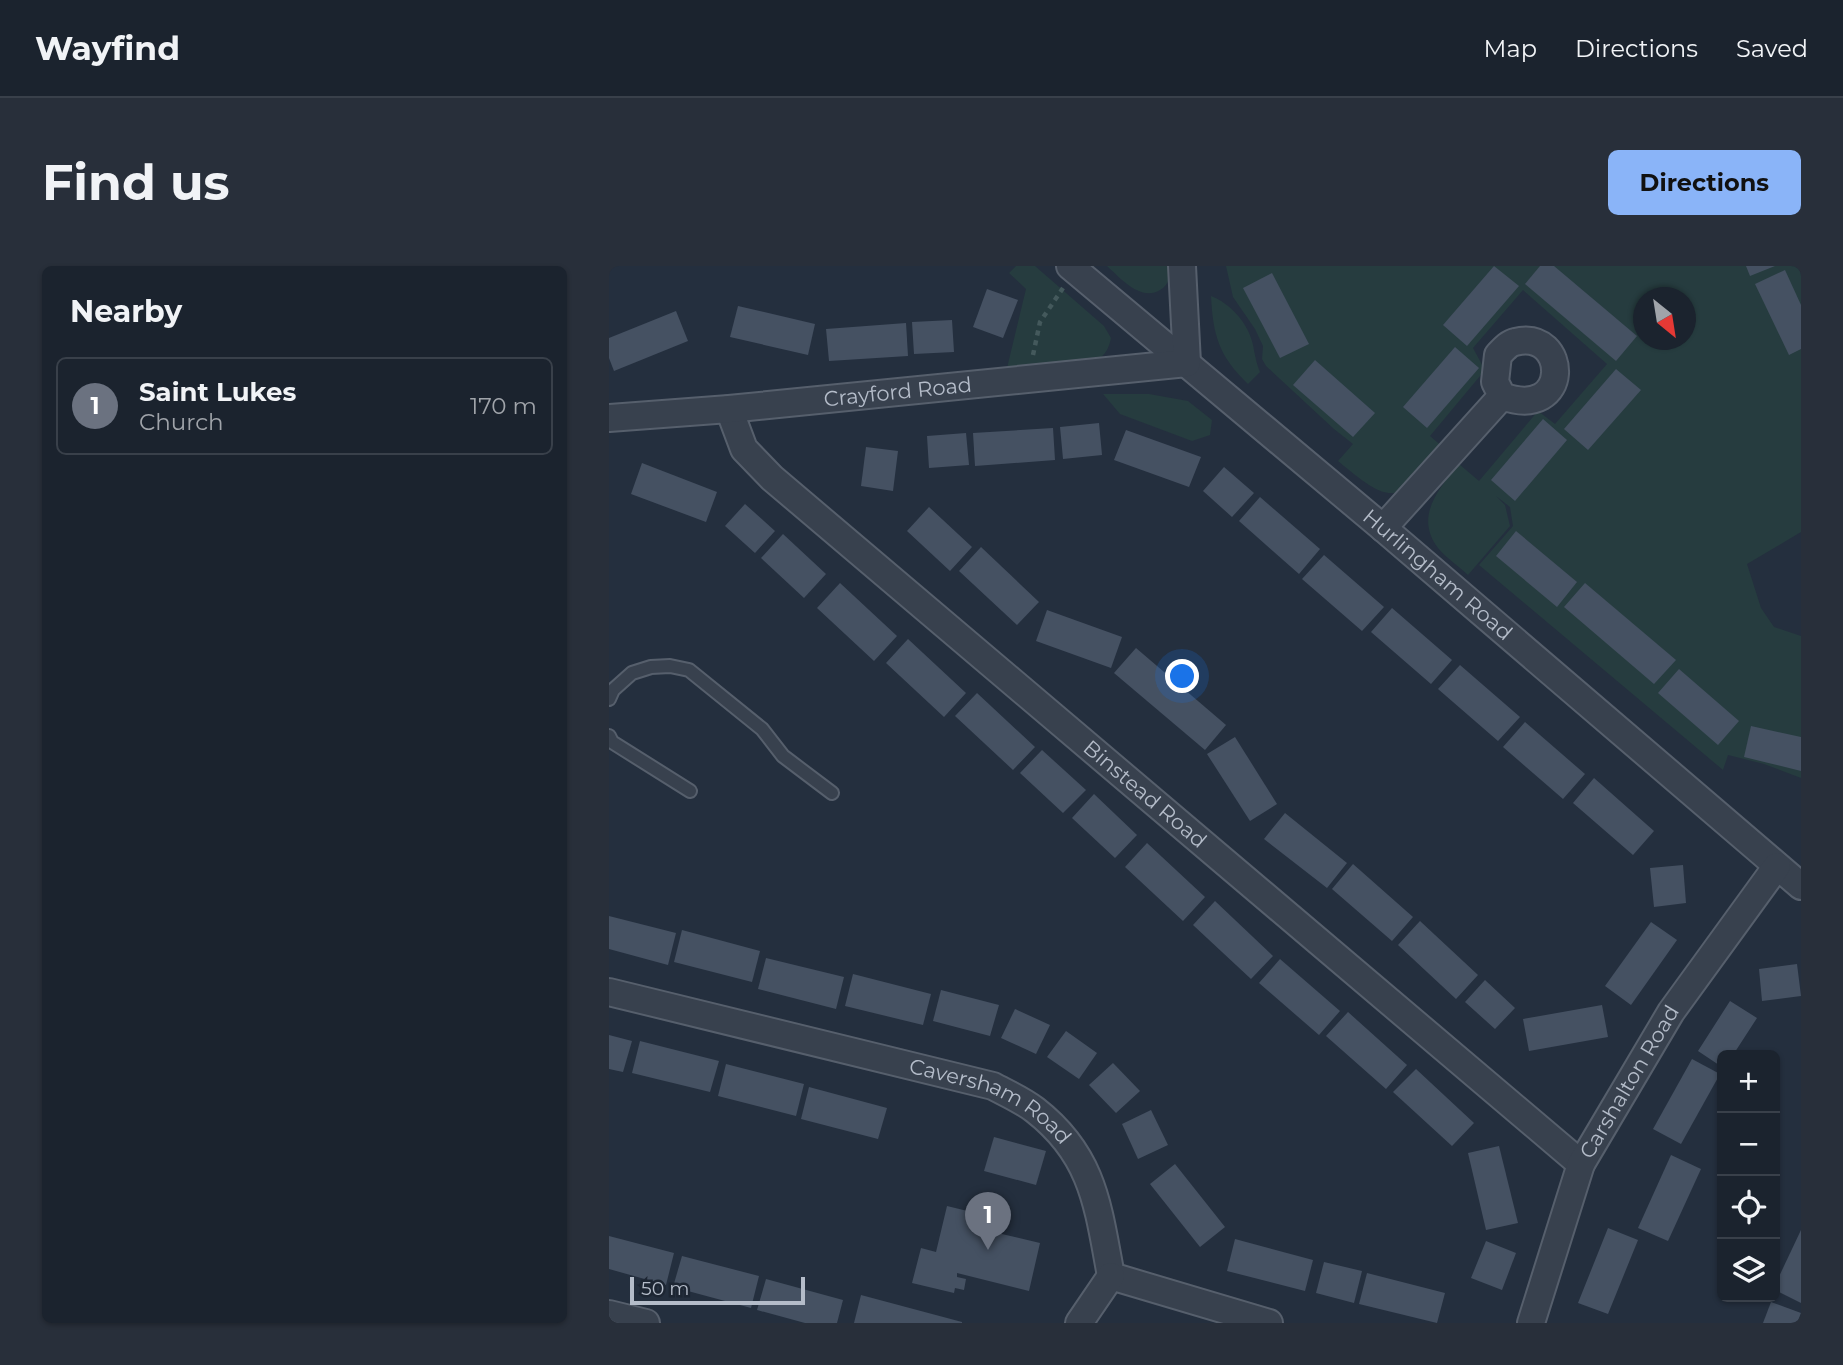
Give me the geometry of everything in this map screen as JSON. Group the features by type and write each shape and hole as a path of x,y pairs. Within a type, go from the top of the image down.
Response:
{"street":[{"path":"1182,266 1187,363"},
{"name":"Hurlingham Road","path":"1074,269 1383,528 1801,886"},
{"name":"Crayford Road","path":"609,418 729,409 1187,363"},
{"path":"1383,528 1502,396"},
{"name":"Binstead Road","path":"729,409 744,449 772,478 1581,1164"},
{"name":"Carshalton Road","path":"1531,1323 1581,1164 1671,1012 1777,866"},
{"name":"Caversham Road","path":"609,992 993,1086 1023,1102 1062,1134 1076,1152 1092,1185 1111,1276"},
{"path":"1079,1323 1111,1276 1269,1323"},
{"path":"609,1314 646,1323"}],"lane":[{"path":"610,693 632,673 651,667 670,666 689,670 762,729 783,756 832,793"},
{"path":"609,736 613,742 690,791"}],"path":[{"path":"1031,379 1034,345 1040,322 1074,269"}],"green space":[{"path":"1016,266 1035,266 1104,326 1111,338 1102,356 1092,363 1007,368 1026,289 1009,273"},
{"path":"1107,266 1171,266 1171,270 1166,286 1153,293 1146,293 1131,287"},
{"path":"1226,266 1801,266 1801,532 1747,564 1761,608 1774,627 1801,636 1801,778 1764,764 1728,755 1723,770 1479,565 1513,526 1510,507 1496,496 1505,505 1510,526 1468,575 1441,552 1431,536 1428,525 1432,503 1459,464 1479,481 1538,411 1555,424 1607,364 1523,290 1473,348 1485,370 1430,436 1444,448 1416,480 1395,493 1372,487 1338,461 1353,444 1266,366 1262,359 1263,346 1233,297"},
{"path":"1211,296 1238,315 1251,337 1260,372 1248,384 1230,364 1219,344"},
{"path":"1103,394 1149,394 1188,401 1212,420 1210,435 1192,441 1120,414"}],"building":[{"path":"1494,266 1519,286 1467,346 1443,325"},
{"path":"1540,266 1554,266 1633,333 1633,341 1616,361 1525,284"},
{"path":"1746,266 1775,266 1750,276"},
{"path":"1785,270 1801,305 1801,349 1789,355 1755,284"},
{"path":"1272,273 1309,344 1280,358 1243,288"},
{"path":"987,289 1018,300 1003,338 973,327"},
{"path":"738,306 815,324 808,355 730,337"},
{"path":"676,311 688,341 614,371 609,358 609,338"},
{"path":"952,320 954,352 914,354 912,322"},
{"path":"906,323 908,356 829,361 826,329"},
{"path":"1455,347 1479,368 1427,428 1403,407"},
{"path":"1315,360 1375,413 1353,437 1293,385"},
{"path":"1616,369 1641,390 1588,450 1564,429"},
{"path":"1543,419 1567,440 1515,501 1491,480"},
{"path":"1099,423 1102,455 1063,459 1060,427"},
{"path":"1053,428 1055,460 975,466 973,433"},
{"path":"1126,430 1201,457 1189,487 1114,460"},
{"path":"966,433 969,465 929,468 927,436"},
{"path":"866,447 898,451 893,491 861,486"},
{"path":"642,463 717,492 706,522 631,494"},
{"path":"1224,467 1254,493 1232,517 1203,491"},
{"path":"1260,497 1320,549 1299,574 1239,521"},
{"path":"745,504 775,531 755,553 725,526"},
{"path":"929,507 972,547 950,571 907,531"},
{"path":"1516,531 1577,582 1557,607 1496,556"},
{"path":"783,534 826,574 804,598 761,558"},
{"path":"981,547 1039,602 1017,625 959,571"},
{"path":"1324,555 1384,607 1362,631 1302,579"},
{"path":"840,583 897,636 874,661 817,608"},
{"path":"1585,583 1676,660 1654,684 1564,607"},
{"path":"1392,608 1452,660 1431,684 1371,632"},
{"path":"1047,610 1122,637 1111,668 1036,641"},
{"path":"908,639 966,693 944,717 886,663"},
{"path":"1136,648 1226,725 1205,750 1114,673"},
{"path":"1460,665 1520,717 1498,741 1438,689"},
{"path":"1679,669 1739,721 1718,745 1658,693"},
{"path":"977,693 1035,747 1013,770 955,716"},
{"path":"1525,722 1585,774 1563,799 1503,747"},
{"path":"1751,726 1801,737 1801,771 1744,757"},
{"path":"1235,737 1277,804 1250,821 1207,754"},
{"path":"1042,750 1086,790 1063,813 1020,773"},
{"path":"1594,778 1654,831 1633,855 1573,803"},
{"path":"1094,794 1137,835 1115,858 1072,818"},
{"path":"1285,813 1347,863 1327,888 1264,839"},
{"path":"1147,843 1205,897 1183,921 1125,867"},
{"path":"1353,864 1413,917 1392,941 1332,889"},
{"path":"1683,865 1686,903 1654,907 1650,868"},
{"path":"1215,901 1273,956 1251,979 1193,925"},
{"path":"609,916 676,933 668,965 609,949"},
{"path":"1420,921 1478,975 1456,999 1398,945"},
{"path":"1651,922 1677,940 1631,1005 1605,986"},
{"path":"682,930 760,951 752,982 674,962"},
{"path":"766,958 844,977 836,1009 758,989"},
{"path":"1280,959 1340,1011 1319,1035 1259,983"},
{"path":"1797,964 1801,996 1762,1001 1759,969"},
{"path":"853,974 931,994 923,1025 845,1006"},
{"path":"1485,980 1515,1008 1495,1029 1465,1002"},
{"path":"941,990 999,1005 990,1036 933,1021"},
{"path":"1730,1001 1757,1018 1736,1050 1717,1050 1717,1064 1698,1051"},
{"path":"1602,1005 1608,1037 1529,1051 1523,1019"},
{"path":"1015,1009 1050,1025 1036,1054 1001,1038"},
{"path":"1348,1012 1407,1065 1386,1089 1326,1036"},
{"path":"1066,1031 1097,1053 1079,1079 1047,1057"},
{"path":"609,1035 632,1041 623,1072 609,1069"},
{"path":"640,1041 719,1061 710,1092 632,1073"},
{"path":"1692,1059 1717,1072 1717,1079 1681,1144 1653,1129"},
{"path":"1113,1063 1140,1091 1116,1113 1089,1085"},
{"path":"726,1064 804,1084 796,1116 718,1096"},
{"path":"1416,1069 1474,1123 1452,1146 1393,1092"},
{"path":"809,1087 887,1108 878,1139 801,1119"},
{"path":"1151,1110 1168,1145 1138,1159 1122,1124"},
{"path":"994,1137 1046,1151 1036,1185 984,1171"},
{"path":"1499,1146 1518,1223 1486,1230 1468,1153"},
{"path":"1671,1155 1701,1169 1668,1241 1638,1228"},
{"path":"1175,1164 1225,1227 1200,1247 1150,1184"},
{"path":"947,1206 992,1217 989,1231 1040,1243 1029,1291 957,1273 957,1277 966,1279 964,1290 955,1288 954,1293 912,1283 921,1248 936,1252"},
{"path":"1608,1228 1638,1240 1608,1314 1578,1303"},
{"path":"1801,1230 1801,1303 1780,1292 1780,1274"},
{"path":"609,1236 674,1253 666,1285 609,1269"},
{"path":"1235,1239 1313,1260 1305,1291 1227,1271"},
{"path":"1486,1241 1516,1253 1502,1290 1471,1278"},
{"path":"682,1256 759,1276 751,1308 673,1287"},
{"path":"1324,1262 1362,1271 1354,1303 1316,1293"},
{"path":"1367,1273 1445,1293 1437,1323 1359,1304"},
{"path":"766,1279 843,1300 837,1323 805,1323 757,1310"},
{"path":"861,1295 962,1322 962,1323 854,1323"},
{"path":"1771,1302 1801,1313 1797,1323 1763,1323"}],"place":[{"name":"Saint Lukes","path":"988,1250"}]}
